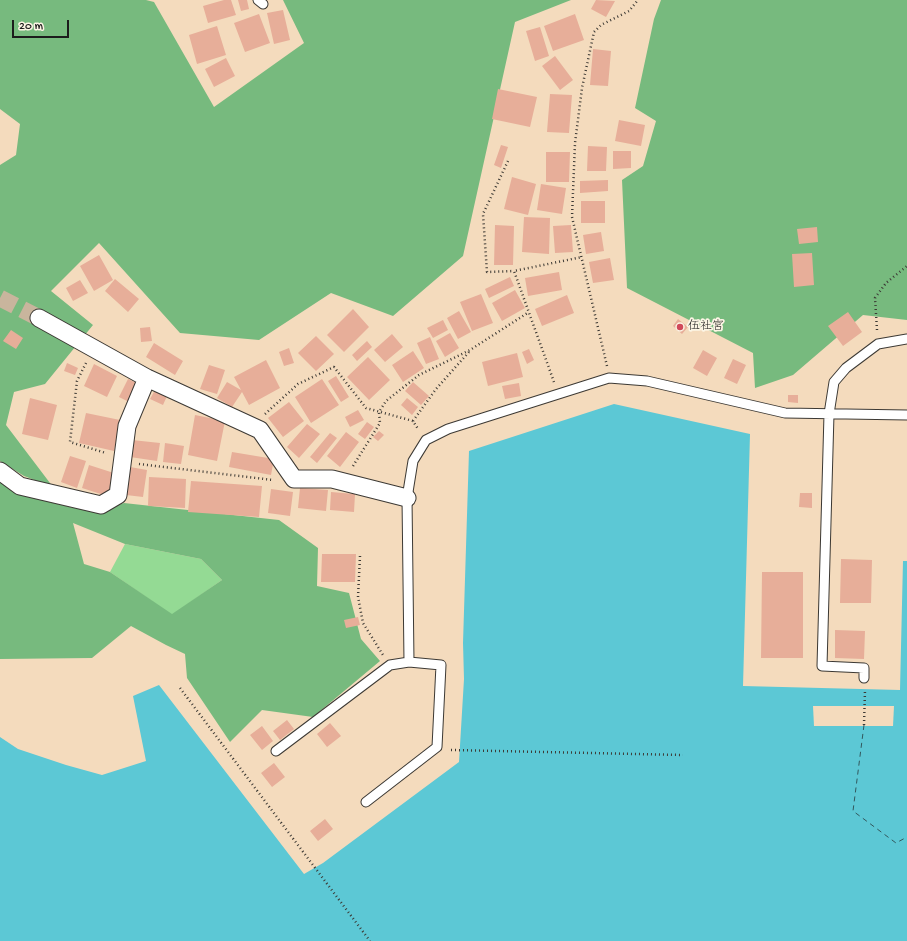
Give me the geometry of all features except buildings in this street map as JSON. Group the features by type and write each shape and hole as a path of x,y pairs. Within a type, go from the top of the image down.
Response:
{"street":[{"path":"39,318 147,378 260,430 294,479 332,479 406,498"},
{"path":"0,471 20,486 101,505 118,495 127,426 147,378"}],"lane":[{"path":"864,678 864,668 822,666 829,414 834,382 846,368 878,344 907,339"},
{"path":"409,662 406,498 413,461 426,440 448,428 609,378 647,381 785,413 907,415"},
{"path":"276,751 390,665 409,662 441,665 437,747 366,802"}],"path":[{"path":"609,378 572,217 575,143 582,88 594,32 601,25 629,11 638,0"},
{"path":"508,161 483,214 487,272 514,271 582,257"},
{"path":"878,344 874,298 886,283 907,266"},
{"path":"514,271 558,394"},
{"path":"343,482 380,422 379,412 386,401 419,375 470,350 529,312"},
{"path":"92,348 77,381 70,442 123,460 268,480 294,479"},
{"path":"413,421 436,389 470,350"},
{"path":"252,426 298,384 334,366 366,408 413,421 426,440"},
{"path":"360,556 358,597 363,623 390,665"},
{"path":"180,688 370,941"},
{"path":"864,726 865,706"},
{"path":"451,750 683,756"}],"green space":[{"path":"0,0 146,0 154,2 214,107 304,43 283,0 571,0 515,22 463,256 393,316 331,293 259,340 180,333 99,243 51,291 93,325 45,384 14,392 6,425 53,487 24,476 0,461 0,165 16,155 20,124 0,109"},
{"path":"661,0 907,0 907,320 863,315 793,375 755,388 753,353 627,288 622,180 643,166 656,121 635,108 654,19"},
{"path":"0,481 25,496 74,508 101,511 124,503 279,520 318,548 317,586 349,593 361,639 380,661 313,717 262,710 230,742 187,678 185,654 131,626 92,658 0,659","holes":["73,523 125,544 201,559 222,580 172,614 110,572 84,564"]},
{"path":"125,544 201,559 222,580 172,615 110,572"}],"water":[{"path":"614,404 750,434 743,686 900,690 903,561 907,561 907,941 0,941 0,737 18,749 102,775 146,761 133,696 159,685 304,874 323,863 459,762 464,679 463,643 469,451"}],"pier":[{"path":"813,706 894,706 893,726 814,726"}],"ferry route":[{"path":"864,725 853,811 896,843 907,837"}],"tunnel":[{"path":"0,298 39,318"}],"place":[{"name":"伍社宮","path":"680,327"}]}
